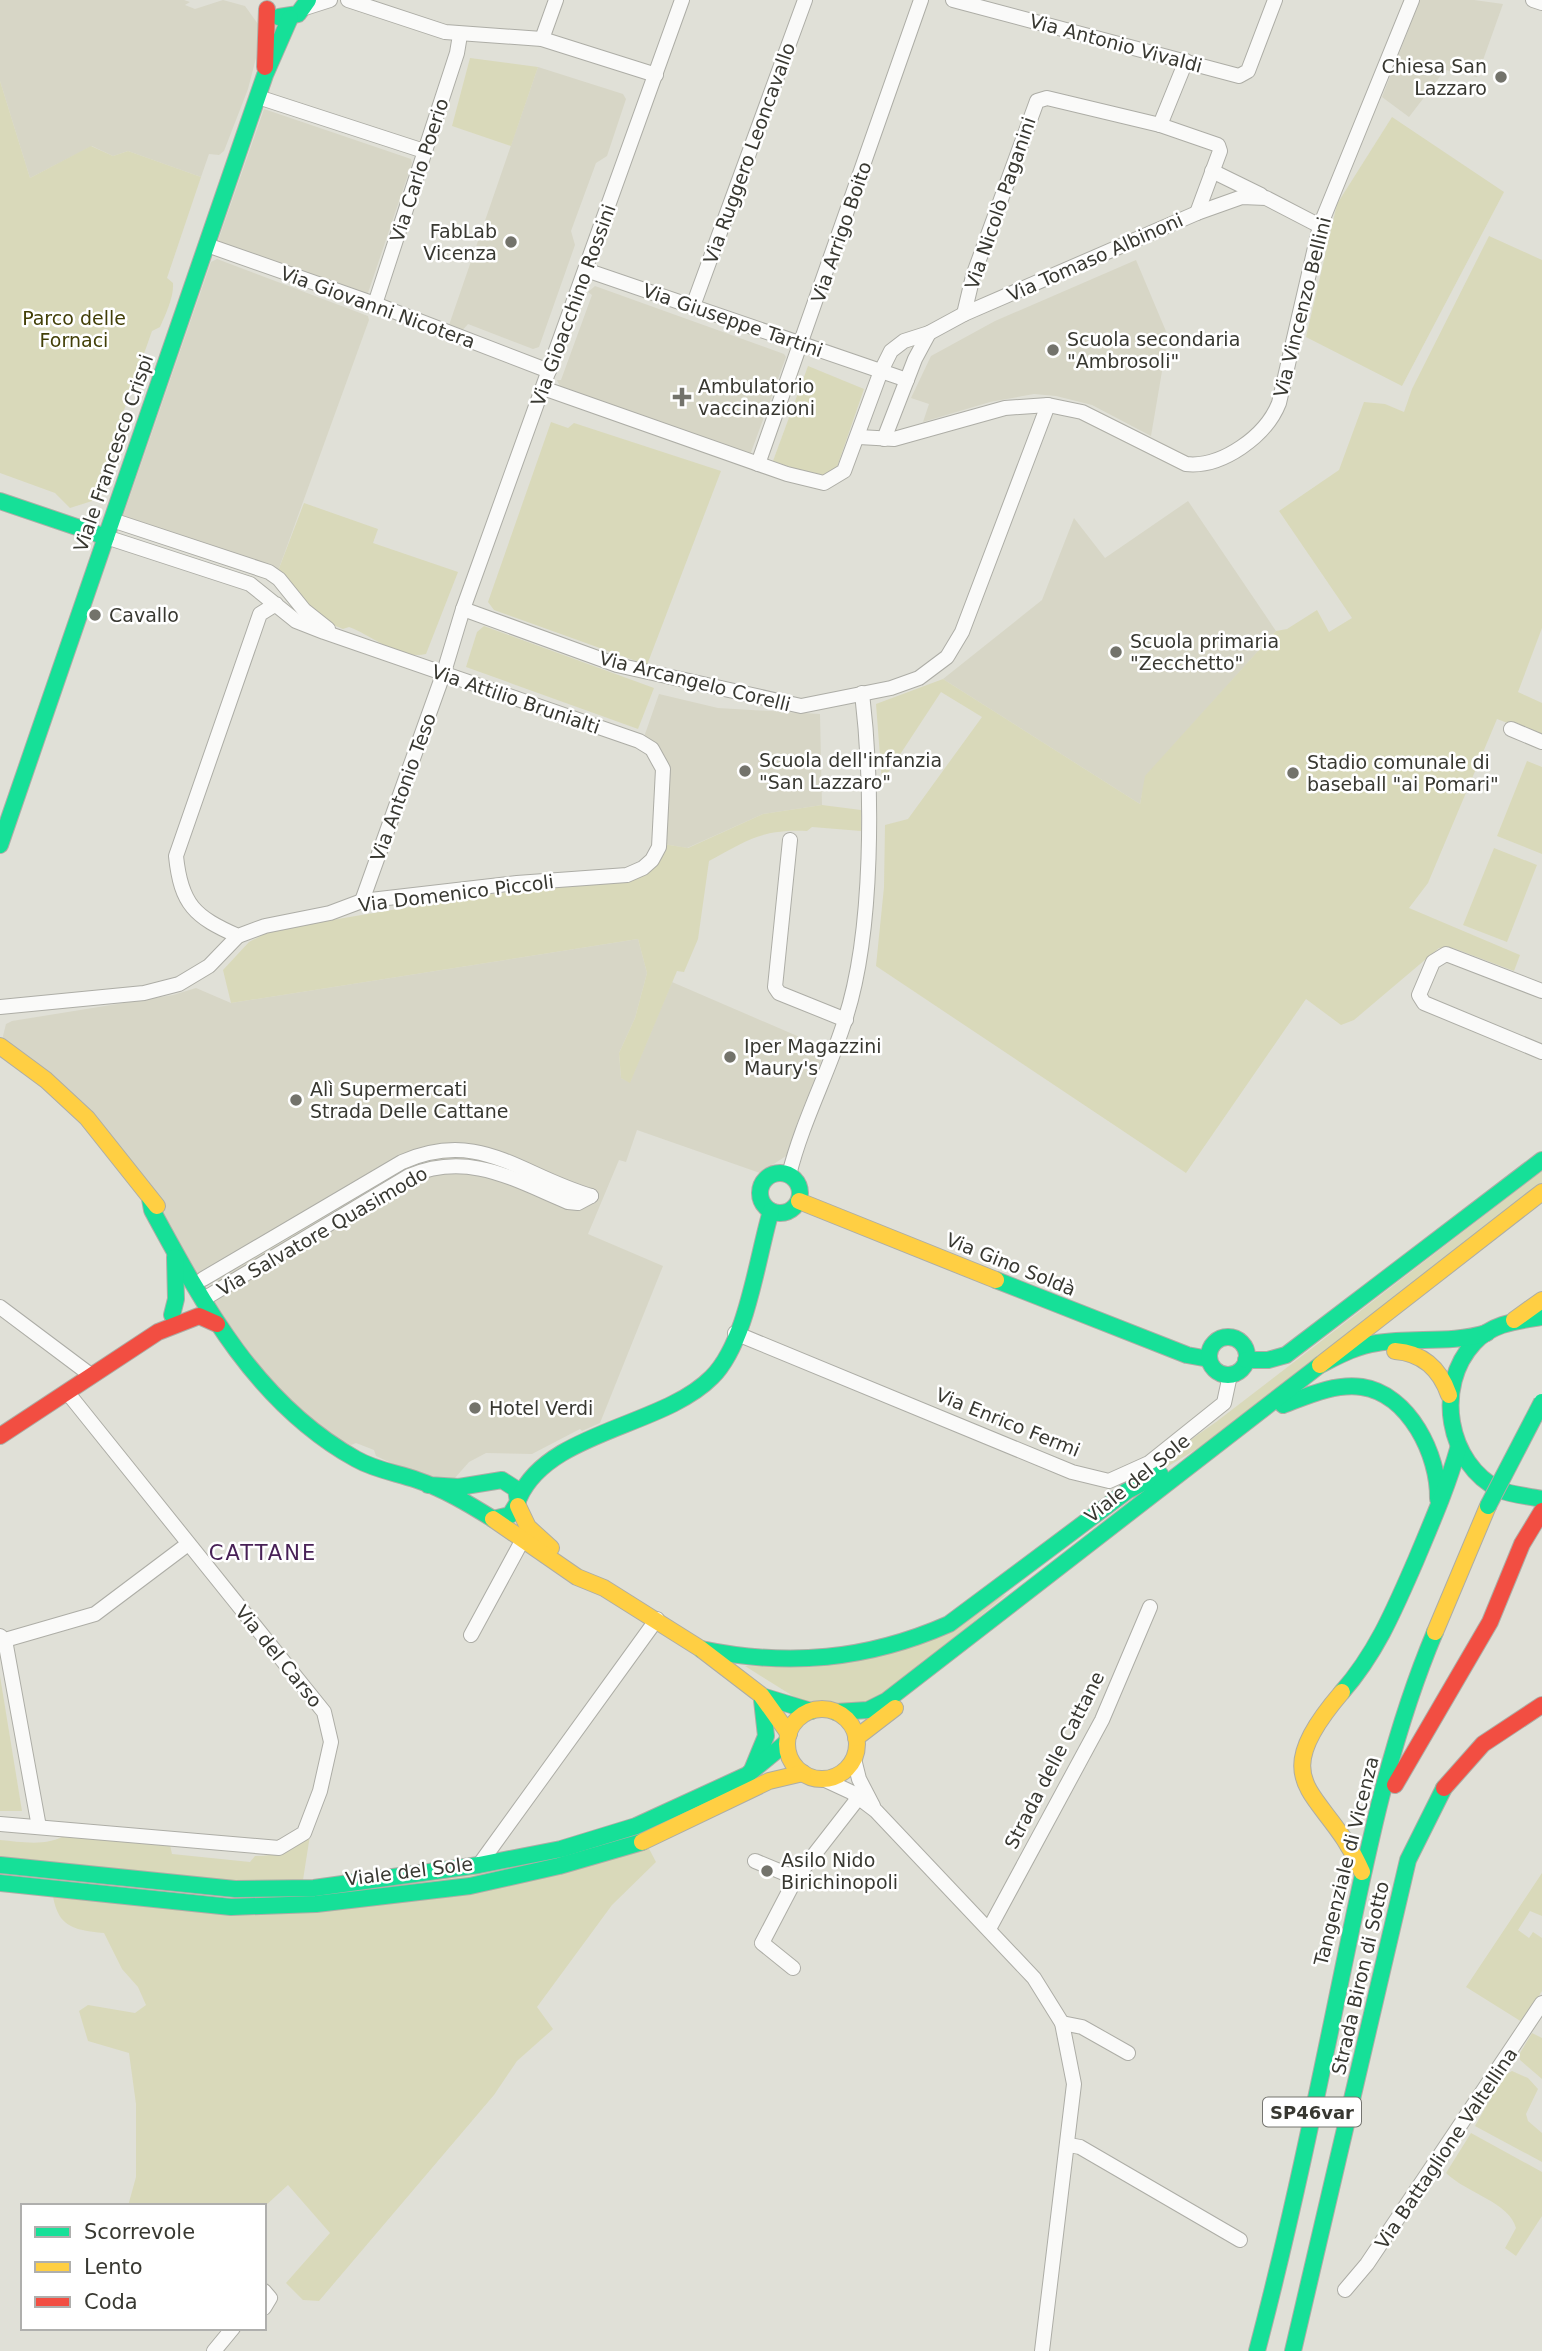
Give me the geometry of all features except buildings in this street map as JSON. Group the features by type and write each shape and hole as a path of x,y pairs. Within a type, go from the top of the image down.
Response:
{"main road":[{"name":"Viale Francesco Crispi","path":"0,845 265,75 290,18 277,17 263,3"},
{"name":"Viale Francesco Crispi","path":"263,3 265,75"},
{"path":"290,18 306,4"},
{"path":"0,501 106,537"},
{"path":"0,1046 43,1076 78,1109 133,1174 163,1214 203,1279 216,1324 275,1401 308,1429 358,1461 428,1485 489,1516 577,1577 604,1588 657,1619 761,1695 788,1706 811,1711"},
{"path":"1230,1375 1214,1369 1209,1359 1213,1343 1229,1336 1241,1342 1246,1360 1286,1355 1542,1160"},
{"path":"775,1174 789,1175 798,1183 799,1201 787,1212 771,1211 760,1196 763,1182 775,1174"},
{"path":"1320,1365 1542,1192"},
{"path":"150,1199 152,1210 175,1252 207,1297 246,1363"},
{"name":"Via Gino Soldà","path":"799,1201 1187,1355 1209,1359"},
{"path":"489,1516 479,1503 480,1491 495,1481 691,1393 712,1377 722,1364 735,1332 771,1211"},
{"path":"172,1315 177,1287 175,1252"},
{"path":"158,1332 172,1315 207,1297"},
{"path":"1514,1320 1542,1300"},
{"path":"0,1436 158,1332 199,1316 216,1324"},
{"name":"Viale del Sole","path":"811,1711 868,1710 886,1701 1012,1606 1209,1448 1320,1365 1347,1351 1377,1343 1453,1341 1487,1333 1514,1320 1542,1317"},
{"name":"Viale del Sole","path":"1487,1333 1469,1350 1456,1371 1449,1395 1448,1414 1458,1449 1474,1472 1497,1489 1523,1499 1542,1499"},
{"name":"Viale del Sole","path":"856,1738 1162,1504 1283,1405 1338,1367 1364,1355 1394,1352 1419,1356 1440,1373 1449,1395"},
{"name":"Via Enrico Fermi","path":"1230,1375 1241,1370 1246,1360"},
{"path":"1283,1405 1328,1390 1363,1387 1383,1393 1400,1408 1421,1436 1438,1469 1441,1486 1436,1512"},
{"name":"Tangenziale di Vicenza","path":"1257,2351 1288,2233 1373,1823 1418,1672 1489,1506 1542,1402"},
{"path":"701,1649 746,1660 802,1663 884,1650 923,1637 967,1612 1127,1491 1209,1448"},
{"path":"1362,1872 1355,1852 1317,1808 1306,1787 1301,1765 1308,1737 1368,1661 1383,1635 1449,1482 1458,1449"},
{"path":"489,1516 512,1514 531,1475 565,1450"},
{"path":"428,1485 459,1487 495,1481 516,1489 518,1502 535,1536 583,1568 604,1588"},
{"path":"1373,1823 1490,1622 1522,1544 1542,1511"},
{"path":"761,1695 788,1738 790,1756 803,1773"},
{"path":"750,1773 761,1758 766,1739 766,1716 761,1695"},
{"name":"Strada Biron di Sotto","path":"1293,2351 1408,1860 1424,1820 1450,1777 1483,1744 1542,1706"},
{"path":"750,1773 788,1738 802,1716 811,1711"},
{"path":"823,1779 838,1775 854,1759 856,1738 852,1726 836,1712"},
{"name":"Viale del Sole","path":"0,1865 234,1889 314,1888 479,1865 561,1849 636,1826 750,1773"},
{"name":"Viale del Sole","path":"0,1883 231,1907 316,1904 470,1886 559,1866 645,1841 769,1781 803,1773 823,1779"}],"street":[{"path":"306,4 331,0"},
{"path":"337,0 349,0 460,35 542,38 656,75"},
{"path":"542,38 556,0"},
{"name":"Via Gioacchino Rossini","path":"444,673 463,609 681,0"},
{"name":"Via Ruggero Leoncavallo","path":"693,306 805,0"},
{"name":"Via Arrigo Boito","path":"758,464 921,0"},
{"name":"Via Antonio Vivaldi","path":"953,0 1239,76 1248,71 1275,0"},
{"name":"Via Vincenzo Bellini","path":"884,439 911,436 1005,408 1048,405 1082,412 1186,464 1200,465 1216,461 1245,443 1272,418 1282,395 1320,226 1412,0"},
{"path":"1533,0 1542,3"},
{"name":"Via Carlo Poerio","path":"375,304 457,53 460,35"},
{"path":"1160,125 1186,61"},
{"path":"258,97 424,151"},
{"name":"Via Nicolò Paganini","path":"964,314 973,275 1037,101 1047,99 1160,125 1218,145 1220,151 1197,213"},
{"path":"1212,171 1320,226"},
{"name":"Via Tomaso Albinoni","path":"543,388 758,464 824,483 844,471 859,437 881,370 898,346 964,314 1197,213 1242,197 1266,198"},
{"name":"Via Giovanni Nicotera","path":"206,245 375,304 549,371"},
{"name":"Via Giuseppe Tartini","path":"586,270 881,370"},
{"path":"859,437 884,439 929,333"},
{"path":"881,370 907,380"},
{"name":"Via Arcangelo Corelli","path":"463,609 617,665 740,695 801,706 891,688 919,677 947,657 962,632 1048,405"},
{"name":"Via Attilio Brunialti","path":"112,520 269,572 279,579 300,615"},
{"name":"Via Attilio Brunialti","path":"106,537 250,584 276,604 300,615 331,635 639,741 660,758 664,790"},
{"path":"0,1017 7,1007 144,993 179,984 209,966 238,936 206,922 192,910 179,883 176,856 260,614 276,604"},
{"name":"Via Antonio Teso","path":"362,901 444,673"},
{"path":"789,1175 846,1020 864,922 868,818 862,693"},
{"path":"1511,729 1542,742"},
{"name":"Via Domenico Piccoli","path":"238,936 265,926 330,914 362,901 517,883 627,875 652,860 659,847 664,790"},
{"path":"790,840 775,987 779,993 846,1020"},
{"path":"1542,991 1447,954 1433,962 1419,995 1424,1003 1542,1052"},
{"name":"Via Salvatore Quasimodo","path":"203,1279 402,1162 437,1150 476,1150 591,1196 578,1203 568,1202 496,1172 466,1164 431,1167 410,1176 207,1297"},
{"path":"0,1307 92,1376"},
{"name":"Via Enrico Fermi","path":"735,1332 1072,1472 1109,1481 1149,1463 1224,1403 1230,1375"},
{"name":"Via del Carso","path":"0,1824 279,1847 304,1833 320,1791 331,1742 324,1712 67,1392"},
{"path":"471,1635 522,1541"},
{"path":"39,1827 3,1638 95,1614 188,1544"},
{"name":"Strada delle Cattane","path":"989,1929 1102,1720 1150,1607"},
{"path":"479,1865 657,1619"},
{"path":"854,1759 859,1779 876,1811"},
{"path":"823,1779 859,1797 876,1811 1034,1978 1062,2023 1074,2084 1069,2145 1042,2351"},
{"path":"793,1968 762,1943 796,1878 859,1797"},
{"path":"755,1861 796,1878"},
{"name":"Via Battaglione Valtellina","path":"1345,2290 1367,2264 1542,2003"},
{"path":"1062,2023 1082,2027 1128,2053"},
{"path":"1069,2145 1080,2147 1240,2240"},
{"path":"214,2351 231,2330"}],"shaded area":[{"path":"0,0 184,0 190,2 185,5 195,9 223,0 245,6 258,24 256,58 248,89 224,151 219,155 209,154 201,177 128,151 113,156 92,146 30,178 0,81"},
{"path":"1420,0 1474,0 1503,4 1477,77 1445,70 1409,117 1382,97"},
{"path":"538,67 623,94 626,99 607,156 596,163 571,231 575,245 539,347 533,349 468,324 460,333 448,328"},
{"path":"264,109 411,159 412,163 367,296 223,250 218,241"},
{"path":"217,259 368,316 369,320 278,571 126,522 123,516 211,262"},
{"name":"Scuola secondaria \"Ambrosoli\"","path":"1136,260 1168,336 1151,436 1092,405 1056,396 1034,394 990,402 923,422 929,404 911,398 931,356 995,321"},
{"path":"595,286 784,354 786,357 750,455 561,389 557,380 561,380 592,295 588,292"},
{"name":"Scuola primaria \"Zecchetto\"","path":"1188,501 1276,631 1146,776 1140,804 943,679 1042,600 1074,518 1105,558"},
{"name":"Scuola dell'infanzia \"San Lazzaro\"","path":"659,694 718,708 820,714 822,805 763,814 687,848 663,844 668,767 661,750 644,737"},
{"path":"638,939 647,973 635,1018 619,1053 621,1078 630,1082 672,982 825,1048 806,1113 786,1156 760,1173 637,1130 626,1162 619,1160 588,1234 663,1266 600,1423 582,1431 580,1429 532,1454 486,1453 469,1462 454,1479 430,1477 404,1469 376,1456 374,1450 356,1443 351,1445 310,1425 260,1371 213,1300 226,1278 216,1283 215,1277 197,1274 140,1183 4,1044 6,1024 12,1021 173,995 196,988 231,1003"}],"green space":[{"path":"470,58 538,67 511,146 452,126"},
{"name":"Parco delle Fornaci","path":"0,81 30,178 91,146 113,156 128,151 201,177 167,278 173,283 169,305 160,327 152,331 92,501 70,508 55,493 0,473"},
{"path":"1392,117 1504,192 1402,386 1306,337 1337,204"},
{"path":"1489,236 1542,260 1542,628 1518,692 1542,703 1542,736 1497,719 1428,883 1409,908 1520,955 1514,971 1453,948 1439,948 1354,1020 1341,1025 1306,999 1186,1173 876,966 884,887 885,825 908,819 982,717 941,692 882,782 876,704 943,679 1140,804 1145,776 1276,631 1287,629 1317,610 1329,632 1352,618 1279,511 1339,470 1364,402 1385,404 1404,412 1412,389"},
{"path":"808,366 864,389 836,470 820,477 773,461"},
{"path":"551,422 568,428 574,423 721,471 647,665 494,610 488,602"},
{"path":"304,503 378,529 373,543 458,572 426,654 416,655 395,650 349,627 343,629 321,620 278,571"},
{"path":"484,626 654,688 638,729 466,667 477,632"},
{"path":"1527,761 1542,767 1542,854 1497,836"},
{"path":"822,805 861,810 861,831 812,827 807,831 767,834 709,861 698,939 684,972 677,971 630,1083 621,1078 619,1053 635,1018 647,973 638,939 231,1003 223,970 249,942 272,930 487,894 629,881 642,876 650,868 663,844 688,848 763,814"},
{"path":"1494,848 1537,865 1507,942 1463,925"},
{"path":"1542,1171 1542,1192 1245,1420 1137,1485 1146,1471 1216,1422"},
{"path":"1007,1594 896,1686 858,1709 809,1706 745,1666 813,1667"},
{"path":"0,1676 22,1811 0,1811"},
{"path":"67,1834 170,1845 172,1854 250,1862 255,1856 285,1851 310,1835 303,1880 210,1881 0,1859 0,1840 43,1842"},
{"path":"645,1841 656,1862 612,1905 537,2007 553,2029 517,2061 494,2095 319,2301 303,2300 286,2283 330,2233 288,2185 266,2205 129,2204 136,2177 136,2104 129,2053 88,2041 79,2011 88,2005 135,2013 146,2005 138,1987 122,1969 104,1933 74,1928 67,1924 57,1911 52,1889 231,1907"},
{"path":"1542,1873 1542,1916 1530,1911 1518,1930 1529,1938 1533,1932 1542,1938 1542,1991 1522,2022 1466,1987"},
{"path":"1532,2033 1542,2038 1542,2079 1520,2060 1520,2053"},
{"path":"1512,2071 1528,2078 1538,2089 1526,2114 1528,2121 1542,2133 1542,2162 1475,2126 1503,2076"},
{"path":"1471,2133 1542,2172 1542,2216 1516,2256 1505,2248 1516,2228 1512,2219 1497,2205 1446,2173"}],"traffic: fast":[{"path":"279,17 298,14 308,0"},
{"path":"0,845 265,75 290,18"},
{"path":"0,501 106,537"},
{"path":"1246,1360 1268,1360 1286,1355 1542,1160"},
{"path":"780,1173 788,1174 794,1179 799,1185 800,1193 799,1201 794,1207 788,1212 780,1213 772,1212 766,1207 761,1201 760,1193 761,1185 766,1179 772,1174 780,1173"},
{"path":"150,1199 152,1210 192,1282 236,1350 290,1410 321,1436 363,1463 417,1480 427,1484 437,1488 493,1519 510,1515 518,1502 516,1489 502,1480 459,1487 428,1485"},
{"path":"519,1498 534,1476 554,1458 580,1443 665,1408 691,1394 712,1377 724,1362 742,1321 771,1211"},
{"path":"172,1315 176,1299 175,1257"},
{"path":"996,1280 1187,1355 1209,1359"},
{"path":"1542,1317 1505,1324 1481,1336 1461,1361 1454,1380 1451,1402 1452,1423 1458,1443 1468,1462 1482,1478 1505,1492 1542,1499"},
{"path":"836,1712 868,1710 886,1701 1320,1365 1369,1344 1459,1338 1487,1333"},
{"path":"1228,1337 1241,1343 1247,1356 1241,1369 1228,1375 1215,1369 1209,1356 1215,1343 1228,1337"},
{"path":"1283,1405 1321,1391 1352,1386 1379,1392 1394,1401 1407,1414 1427,1446 1437,1482 1438,1499"},
{"path":"1488,1506 1542,1402"},
{"path":"1342,1692 1365,1661 1393,1612 1438,1506 1458,1449"},
{"path":"701,1649 765,1658 827,1657 888,1646 918,1636 949,1624 1127,1491 1160,1474"},
{"path":"1257,2351 1302,2163 1380,1800 1404,1715 1435,1632"},
{"path":"765,1697 811,1711"},
{"path":"752,1770 766,1736 762,1700"},
{"path":"0,1865 235,1889 314,1888 479,1865 561,1849 636,1826 747,1775 787,1742"},
{"path":"1293,2351 1408,1860 1444,1788"},
{"path":"0,1883 231,1907 316,1904 470,1886 559,1866 642,1842"}],"traffic: slow":[{"path":"0,1046 46,1080 87,1118 157,1206"},
{"path":"1320,1365 1542,1192"},
{"path":"799,1201 996,1280"},
{"path":"1514,1320 1542,1300"},
{"path":"1395,1351 1414,1355 1429,1364 1441,1377 1449,1395"},
{"path":"518,1506 528,1527 551,1548"},
{"path":"1435,1632 1488,1506"},
{"path":"493,1519 577,1577 604,1588 701,1649 761,1695 789,1734"},
{"path":"1342,1692 1318,1724 1305,1749 1302,1769 1307,1787 1347,1844 1362,1872"},
{"path":"856,1738 895,1708"},
{"path":"822,1709 841,1715 851,1725 857,1744 851,1763 841,1773 822,1779 803,1773 793,1763 787,1744 793,1725 803,1715 822,1709"},
{"path":"642,1842 769,1781 803,1773"}],"traffic: jam":[{"path":"265,67 267,9"},
{"path":"0,1436 158,1332 199,1316 217,1324"},
{"path":"1395,1785 1490,1622 1522,1544 1542,1511"},
{"path":"1444,1788 1483,1744 1542,1705"}],"place":[{"name":"Chiesa San Lazzaro","path":"1501,77"},
{"name":"FabLab Vicenza","path":"511,242"},
{"name":"Scuola secondaria \"Ambrosoli\"","path":"1053,350"},
{"name":"Ambulatorio vaccinazioni","path":"682,397"},
{"name":"Cavallo","path":"95,615"},
{"name":"Scuola primaria \"Zecchetto\"","path":"1116,652"},
{"name":"Scuola dell'infanzia \"San Lazzaro\"","path":"745,771"},
{"name":"Stadio comunale di baseball \"ai Pomari\"","path":"1293,773"},
{"name":"Iper Magazzini Maury's","path":"730,1057"},
{"name":"Alì Supermercati Strada Delle Cattane","path":"296,1100"},
{"name":"Hotel Verdi","path":"475,1408"},
{"name":"Asilo Nido Birichinopoli","path":"767,1871"}],"district":[{"name":"CATTANE","path":"263,1553"}]}
